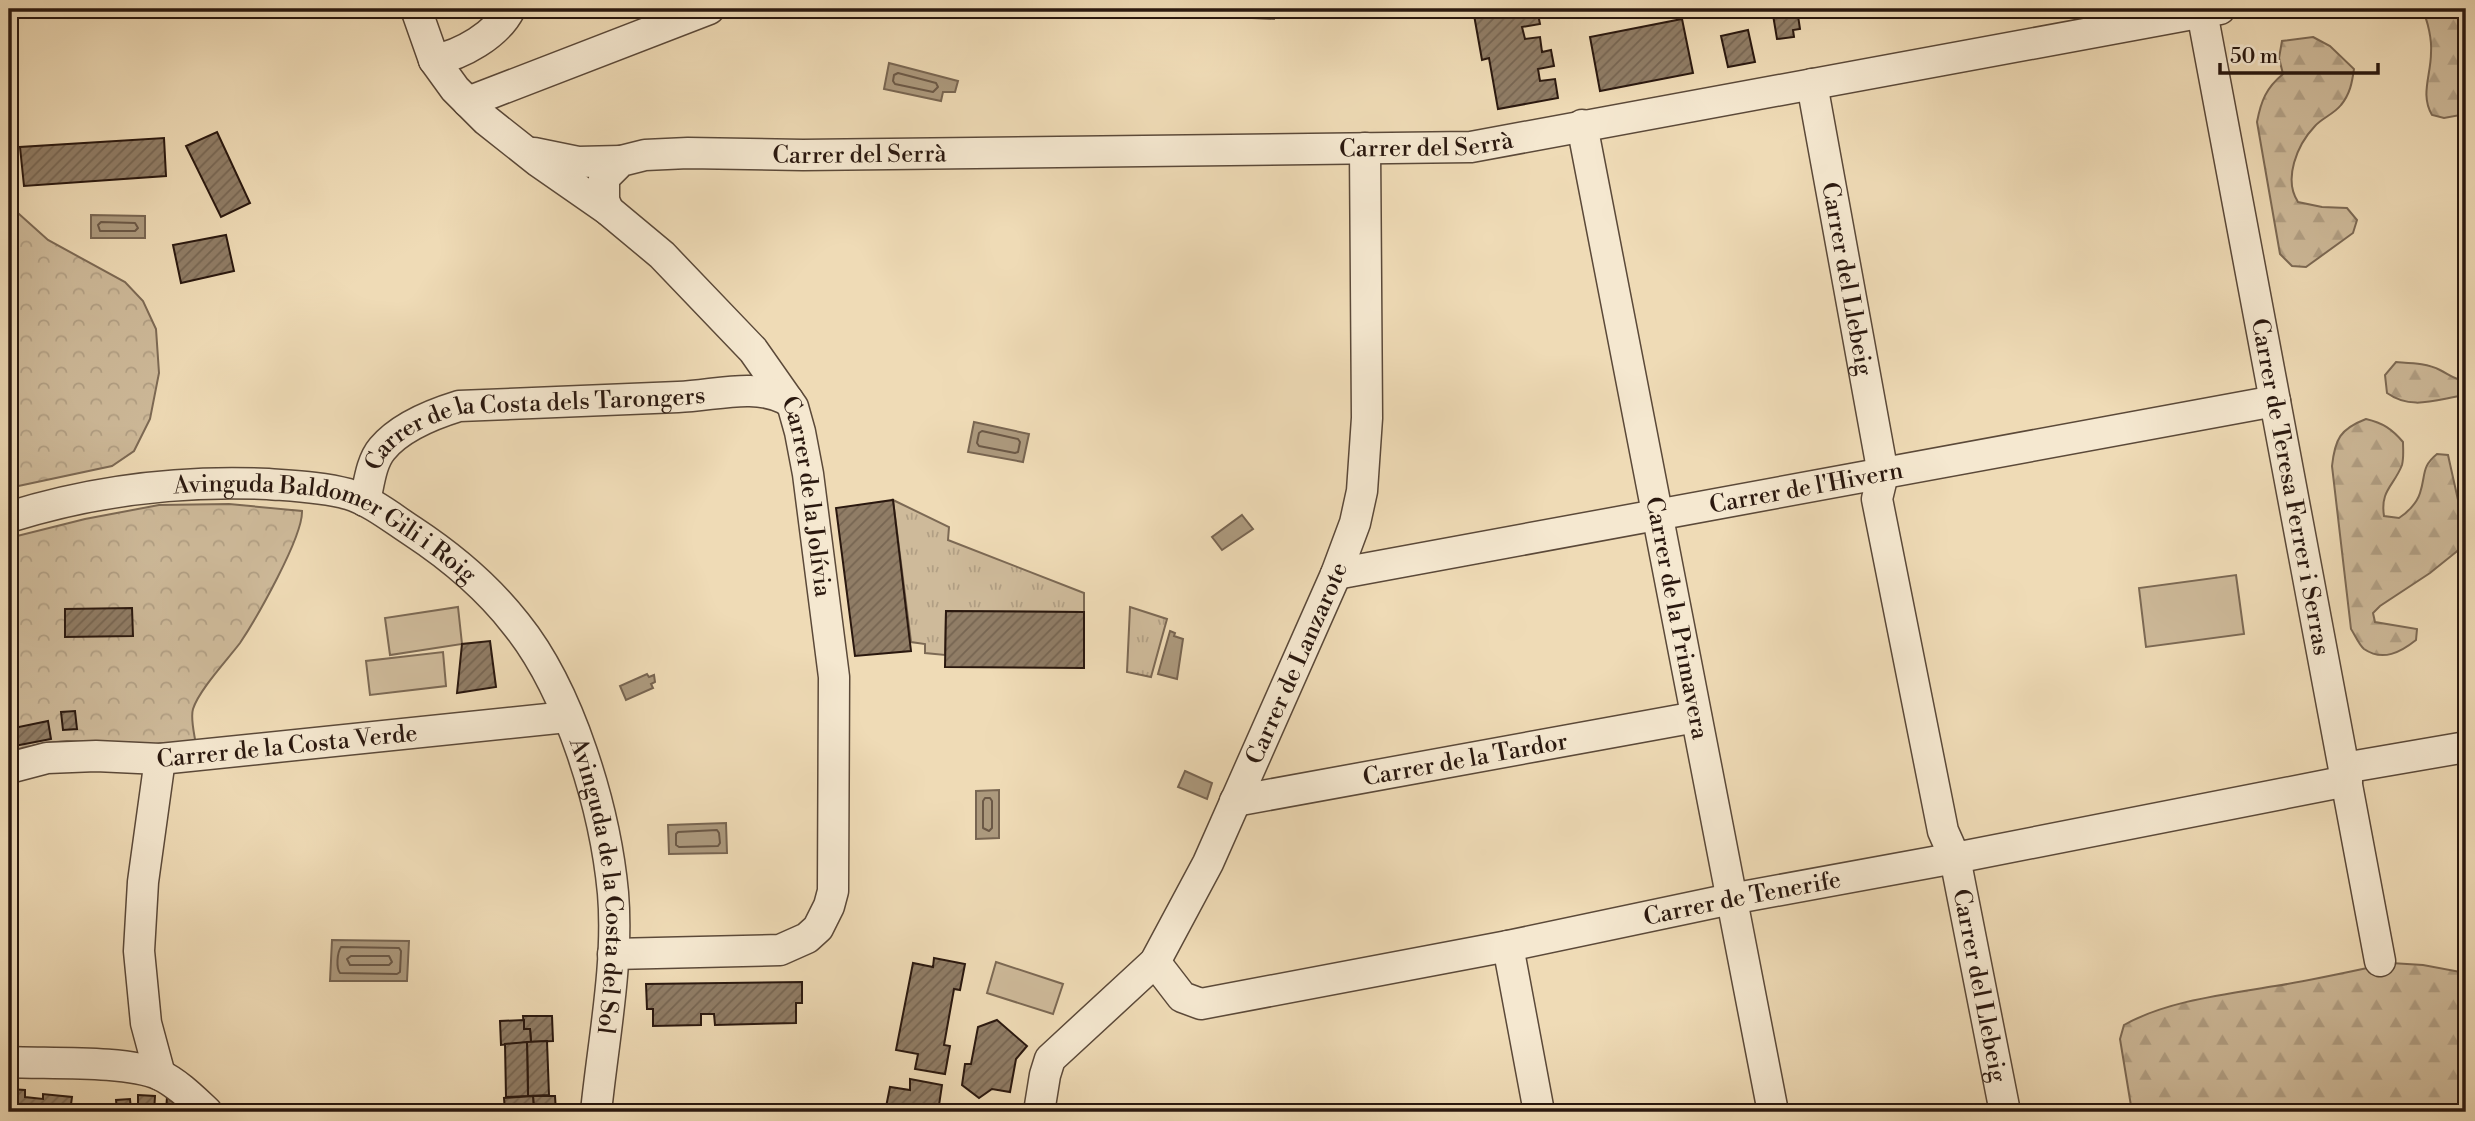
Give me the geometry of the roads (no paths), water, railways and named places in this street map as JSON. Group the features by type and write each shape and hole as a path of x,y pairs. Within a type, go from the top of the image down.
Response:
{"street":[{"name":"Carrer de la Jolívia","path":"416,9 434,60 468,102 526,152 608,210 662,255 753,350 788,400 798,424 808,474 834,677 833,891 829,906 818,928 807,938 780,950 613,954"},
{"path":"434,60 453,56 480,41 510,9"},
{"path":"468,102 709,9"},
{"name":"Carrer del Serrà","path":"526,152 578,162 688,153 803,155 1471,147 2211,10"},
{"name":"Carrer de Teresa Ferrer i Serras","path":"2211,10 2275,401 2380,961"},
{"name":"Carrer del Llebeig","path":"1812,84 1883,474 1877,499 1943,831 1955,858 2005,1112"},
{"name":"Carrer de la Primavera","path":"1582,125 1773,1112"},
{"name":"Carrer de Lanzarote","path":"1039,1112 1050,1059 1155,962 1208,863 1336,575 1355,523 1362,491 1367,418 1365,148"},
{"path":"608,210 604,200 604,178 621,160"},
{"name":"Carrer de la Costa dels Tarongers","path":"735,391 751,380 755,373 753,350"},
{"name":"Carrer de la Costa dels Tarongers","path":"365,500 374,466 382,449 404,431 435,413 458,405 687,397 760,390 788,400"},
{"name":"Carrer de l'Hivern","path":"1336,575 2275,401"},
{"name":"Avinguda Baldomer Gili i Roig","path":"9,517 94,495 187,485 303,486 365,500 428,541 501,605 518,626 549,677 567,717"},
{"name":"Avinguda de la Costa del Sol","path":"567,717 588,771 603,831 613,891 613,954 596,1112"},
{"name":"Carrer de la Costa Verde","path":"9,768 47,758 96,756 160,760 567,717"},
{"name":"Carrer de la Tardor","path":"1235,802 1696,717"},
{"name":"Carrer de Tenerife","path":"1155,962 1182,997 1201,1004 1508,946 1731,899 1955,858 2466,747"},
{"path":"160,760 143,882 139,950 146,1023 160,1075"},
{"path":"1508,946 1539,1112"},
{"path":"9,1062 129,1067 160,1075 207,1112"}],"water":[{"path":"1213,9 1275,9 1274,19 1213,16"},
{"path":"889,63 958,81 955,92 943,92 941,101 884,89"},
{"path":"91,215 145,216 145,238 91,238"},
{"path":"974,422 1029,434 1023,462 968,452"},
{"path":"1242,515 1253,529 1222,550 1212,537"},
{"path":"1170,631 1175,633 1174,636 1183,639 1177,679 1158,674"},
{"path":"647,674 649,677 654,675 655,682 651,684 653,688 626,700 620,686"},
{"path":"1185,771 1212,783 1207,799 1178,787"},
{"path":"999,790 999,838 976,839 976,791"},
{"path":"726,823 727,853 669,854 668,825"},
{"path":"332,940 409,941 407,981 330,981"}]}
